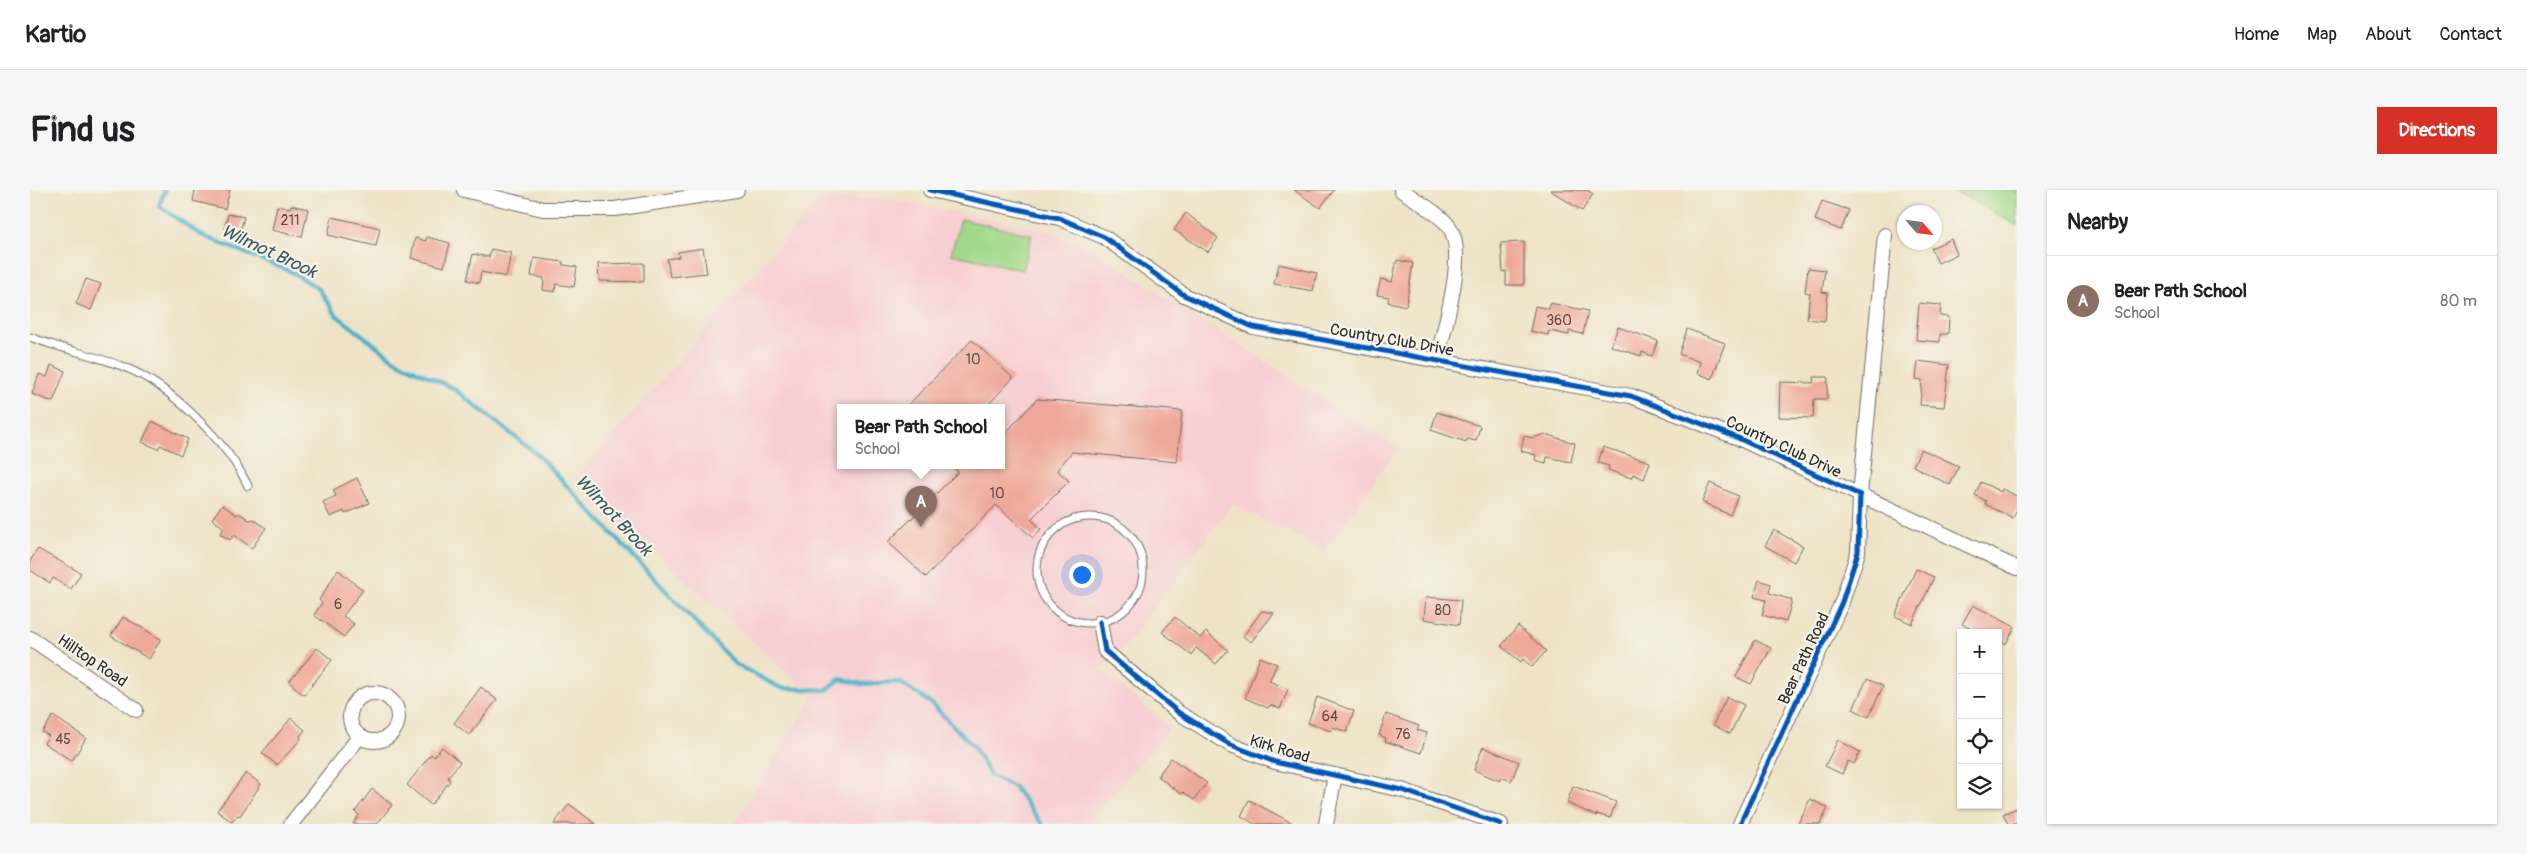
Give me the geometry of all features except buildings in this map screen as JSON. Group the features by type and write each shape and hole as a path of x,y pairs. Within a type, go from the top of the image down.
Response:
{"street":[{"path":"464,190 543,209 615,209 737,190"},
{"name":"Country Club Drive","path":"930,190 1059,218 1104,237 1184,295 1253,327 1631,396 1738,438 1860,495"},
{"path":"1401,190 1446,223 1455,239 1458,260 1437,360"},
{"name":"Bear Path Road","path":"1740,824 1842,602 1858,552 1860,495 1885,235"},
{"path":"1860,495 2017,568"},
{"name":"Kirk Road","path":"1100,622 1105,651 1194,723 1231,745 1291,766 1402,790 1501,824"},
{"name":"Hilltop Road","path":"30,638 136,710"},
{"path":"291,824 360,736"},
{"path":"1326,824 1335,775"}],"lane":[{"path":"30,336 124,367 160,386 208,430 240,468 248,486"},
{"path":"1080,518 1098,518 1115,523 1130,535 1139,550 1143,568 1140,587 1131,603 1117,615 1100,622 1084,623 1061,614 1044,596 1038,580 1037,564 1042,548 1051,534 1064,524 1080,518"}],"shaded area":[{"path":"821,198 891,199 1049,231 1099,254 1398,448 1325,550 1232,504 1125,646 1101,670 1171,727 1087,824 734,824 813,697 575,479"}],"green space":[{"path":"1949,190 2017,190 2017,226 1963,195"},
{"path":"961,219 1032,235 1023,270 951,254"}],"waterway":[{"name":"Wilmot Brook","path":"165,190 159,206 201,235 292,272 319,289 336,315 396,361 453,388 537,454 735,664 781,688 827,690 840,679 862,684 899,682 932,704 974,747 990,775 1014,787 1042,824"}],"cycle path":[{"path":"930,190 1059,218 1104,237 1184,295 1253,327 1631,396 1738,438 1860,495 1858,552 1842,602 1740,824"},
{"path":"1100,622 1105,651 1179,713 1231,745 1275,762 1402,790 1501,824"}],"place":[{"name":"Bear Path School","path":"921,527"}]}
